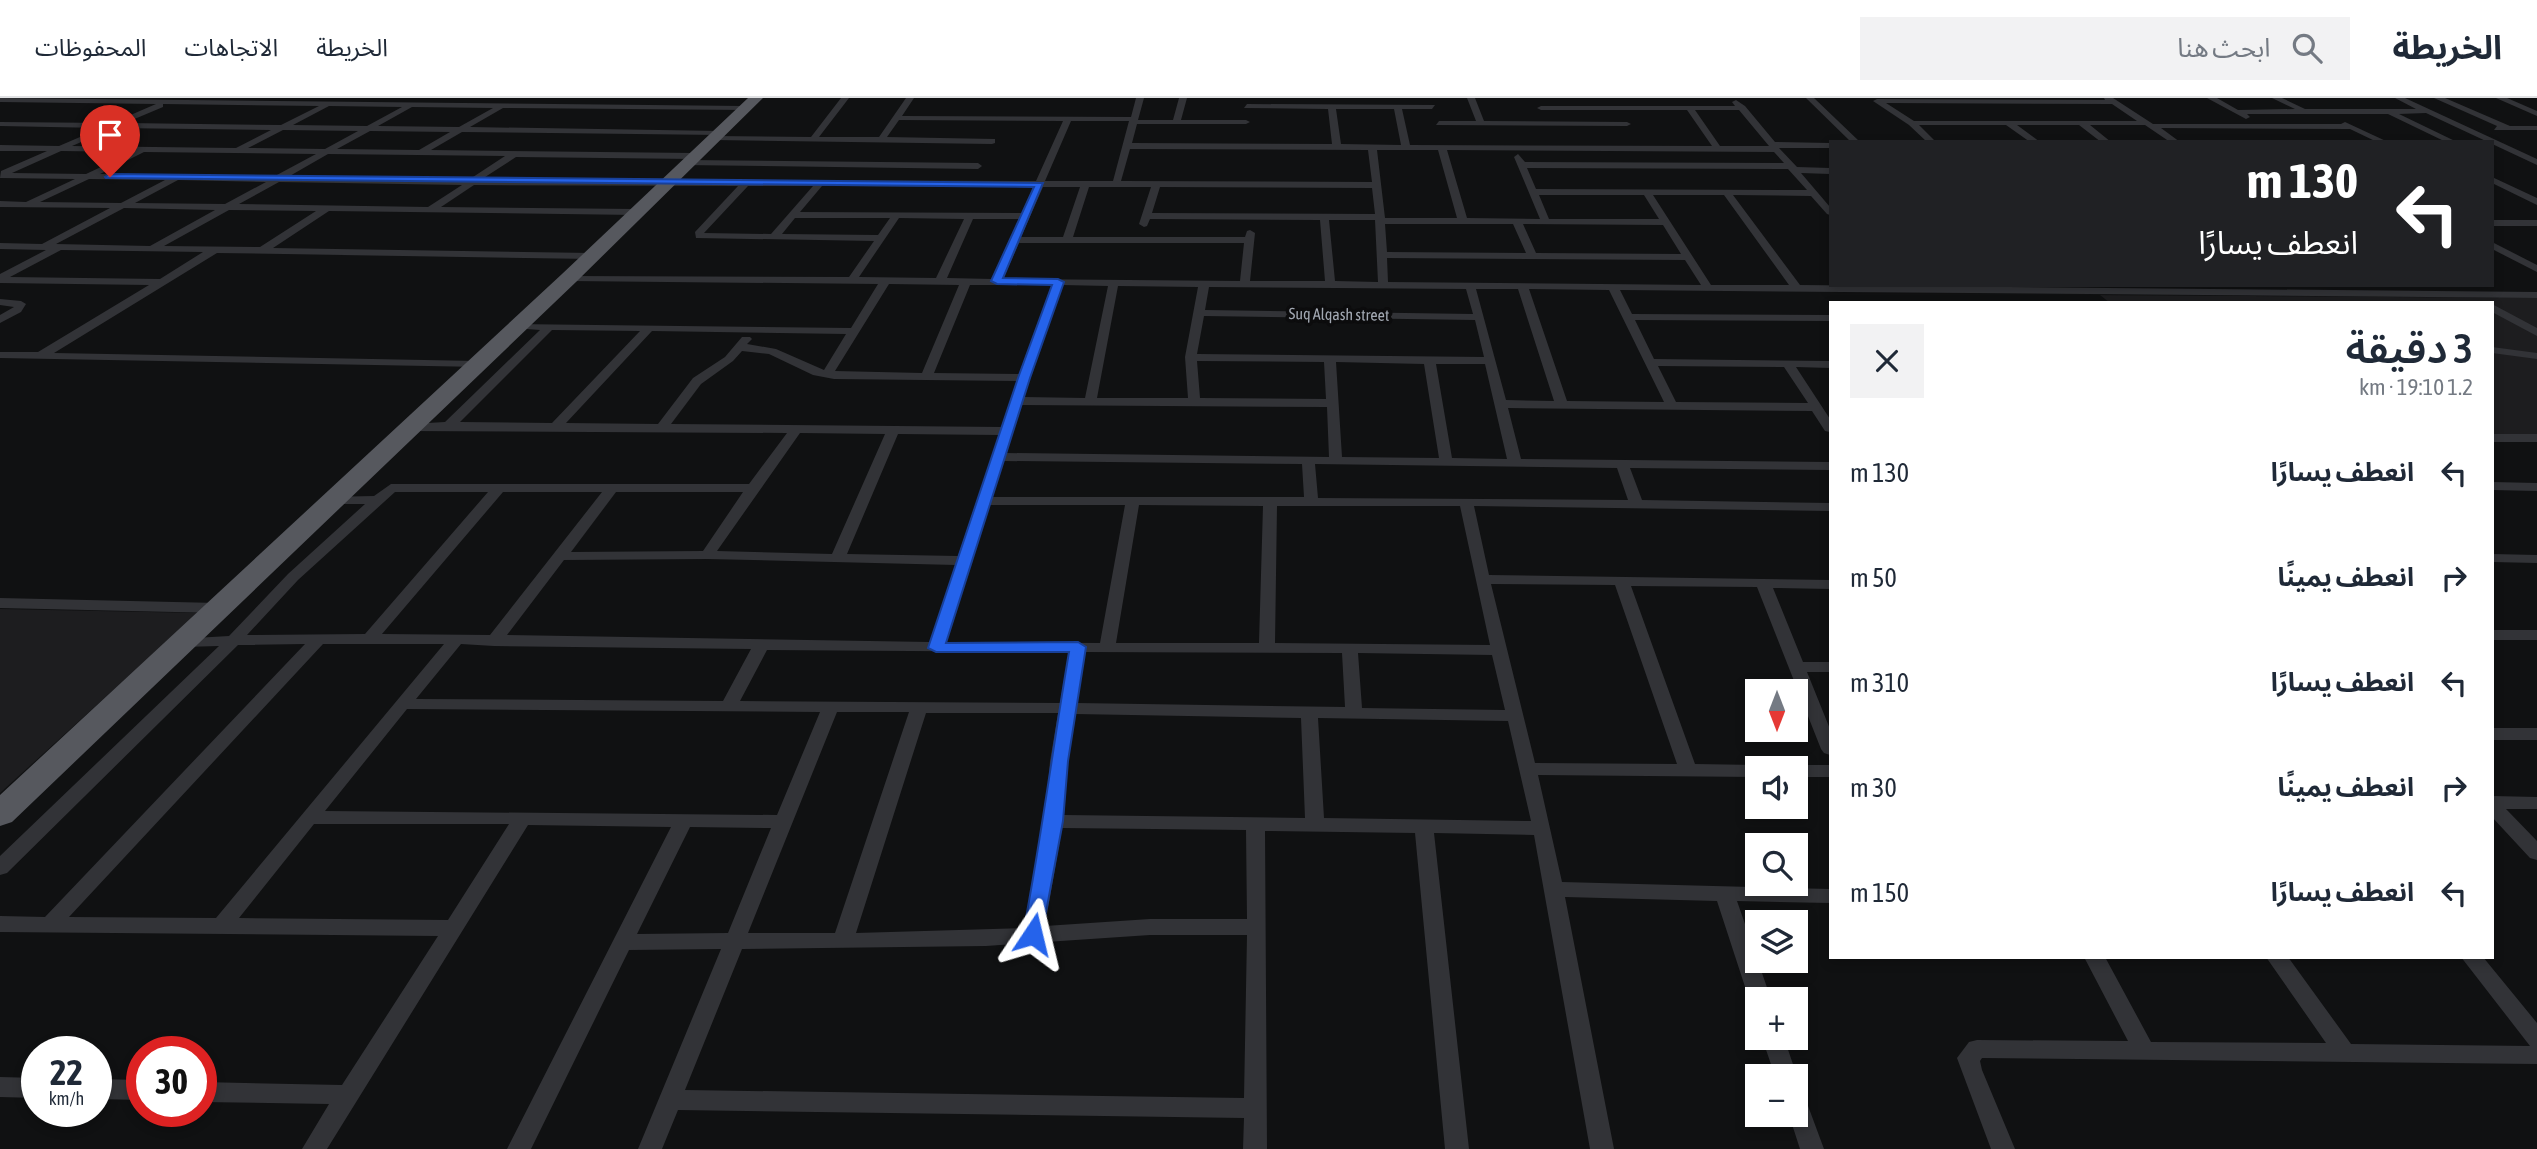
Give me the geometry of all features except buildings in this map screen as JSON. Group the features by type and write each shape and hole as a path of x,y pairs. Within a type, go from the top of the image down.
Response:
{"highway":[{"path":"0,814 569,278 750,103"}],"street":[{"path":"0,174 175,98"},
{"path":"225,112 256,98"},
{"path":"153,248 424,98"},
{"path":"545,131 596,98"},
{"path":"813,139 845,98"},
{"path":"881,139 910,98"},
{"path":"1116,185 1140,98"},
{"path":"1177,121 1184,98"},
{"path":"1471,98 1481,123"},
{"path":"1535,98 1549,123"},
{"path":"1732,98 1792,168 1815,190 1829,211"},
{"path":"1810,98 1854,140"},
{"path":"2211,98 2265,127"},
{"path":"2276,98 2354,127 2380,140"},
{"path":"2399,98 2490,140"},
{"path":"2438,98 2507,127"},
{"path":"2500,98 2536,113"},
{"path":"64,110 90,99"},
{"path":"0,100 582,107 750,103"},
{"path":"1875,100 2112,100 2173,140"},
{"path":"1875,100 1912,123 1930,140"},
{"path":"1247,146 1248,102 1332,107 1398,107 1432,102 1444,137 1464,222"},
{"path":"237,150 328,104"},
{"path":"420,153 503,105"},
{"path":"1332,107 1337,147"},
{"path":"1398,107 1406,147"},
{"path":"1541,108 1742,108"},
{"path":"1618,108 1634,136"},
{"path":"1689,108 1718,149"},
{"path":"2389,111 2449,140"},
{"path":"2237,112 2426,111"},
{"path":"29,124 52,115"},
{"path":"193,126 214,117"},
{"path":"895,118 989,142"},
{"path":"997,281 1068,118"},
{"path":"0,148 420,153 690,160 989,142 1068,118 1246,122"},
{"path":"1127,146 1406,147 1481,123 1549,123 1718,149 1829,145"},
{"path":"1912,123 2354,127"},
{"path":"2081,123 2104,140"},
{"path":"0,124 545,131 989,142"},
{"path":"2008,124 2033,140"},
{"path":"2463,128 2537,128"},
{"path":"1444,137 1514,148 1634,136"},
{"path":"968,184 989,142"},
{"path":"2494,142 2537,162"},
{"path":"1372,147 1380,219 1383,284"},
{"path":"1514,148 1546,222"},
{"path":"27,204 146,149"},
{"path":"2494,153 2537,153"},
{"path":"431,209 513,155"},
{"path":"1521,165 1792,168 1829,171"},
{"path":"0,174 471,182 1375,185"},
{"path":"44,247 178,177"},
{"path":"2494,181 2537,202"},
{"path":"745,183 698,234 706,237 881,238"},
{"path":"774,237 819,184"},
{"path":"1067,240 1085,185"},
{"path":"1139,240 1156,185"},
{"path":"1534,192 1727,193 1815,190"},
{"path":"2494,192 2515,192"},
{"path":"1647,193 1708,288"},
{"path":"1727,193 1798,290"},
{"path":"0,204 636,212"},
{"path":"263,250 327,208"},
{"path":"792,215 1024,216"},
{"path":"852,280 897,215"},
{"path":"940,281 970,215"},
{"path":"1147,216 1324,216 1464,222 1667,222"},
{"path":"1245,283 1253,216"},
{"path":"1324,216 1330,283"},
{"path":"1517,222 1532,256"},
{"path":"2494,223 2535,224"},
{"path":"1014,240 1249,240"},
{"path":"0,246 592,256"},
{"path":"0,279 60,247"},
{"path":"2494,247 2537,269"},
{"path":"42,355 216,249"},
{"path":"1381,255 1690,257"},
{"path":"569,278 1330,283 1798,290 1899,288 2147,292 2179,289 2276,294 2537,295"},
{"path":"0,279 163,282"},
{"path":"827,374 886,280"},
{"path":"926,378 966,281"},
{"path":"936,648 1016,401 1058,282"},
{"path":"1090,401 1114,282"},
{"path":"1194,402 1191,357 1204,283"},
{"path":"1470,286 1515,463"},
{"path":"1523,286 1562,405"},
{"path":"1613,287 1672,406"},
{"path":"2267,287 2276,294"},
{"path":"2317,287 2328,294"},
{"path":"2090,291 2102,301"},
{"path":"2147,292 2194,301"},
{"path":"2470,295 2481,301"},
{"path":"0,302 21,304 17,310 0,320"},
{"path":"2494,308 2537,333"},
{"name":"Suq Alqash street","path":"1198,313 1480,317"},
{"path":"1630,317 1829,318"},
{"path":"517,326 853,331"},
{"path":"449,426 550,326"},
{"path":"555,427 650,327"},
{"path":"660,430 697,381 729,359 752,330"},
{"path":"740,347 778,353 827,374 1024,378"},
{"path":"2494,350 2537,356"},
{"path":"0,355 477,365"},
{"path":"1191,357 1491,361"},
{"path":"1330,358 1336,460"},
{"path":"1429,359 1446,462"},
{"path":"1650,362 1829,364"},
{"path":"1788,364 1829,426"},
{"path":"1016,401 1332,403"},
{"path":"1501,404 1817,407"},
{"path":"410,428 449,426 660,430 1006,431"},
{"path":"707,555 752,488 796,430"},
{"path":"837,560 893,430"},
{"path":"2494,438 2537,438"},
{"path":"998,457 1829,466"},
{"path":"1308,460 1311,501"},
{"path":"1622,464 1636,503"},
{"path":"2494,486 2537,486"},
{"path":"0,867 234,640 293,577 376,500 394,487 752,488"},
{"path":"368,640 500,487"},
{"path":"494,641 612,488"},
{"path":"331,500 376,500"},
{"path":"985,500 1636,503 1829,507"},
{"path":"1107,646 1133,500"},
{"path":"1267,646 1270,502"},
{"path":"1466,502 1542,828 1602,1149"},
{"path":"561,556 707,555 963,561"},
{"path":"2494,558 2537,559"},
{"path":"1482,579 1829,584"},
{"path":"1621,580 1688,770"},
{"path":"1763,583 1829,747"},
{"path":"0,603 218,608"},
{"path":"2494,633 2537,635"},
{"path":"50,925 318,640"},
{"path":"183,642 368,640 936,648 1267,646 1499,650"},
{"path":"222,925 455,641"},
{"path":"728,707 761,645"},
{"path":"1033,934 1054,821 1067,708 1078,647"},
{"path":"1350,647 1354,712"},
{"path":"1797,667 1829,667"},
{"path":"401,704 1067,708 1516,716"},
{"path":"650,1149 830,708"},
{"path":"843,940 919,708"},
{"path":"1309,712 1315,826"},
{"path":"2494,734 2537,734"},
{"path":"1528,769 1745,771"},
{"path":"1808,771 1829,771"},
{"path":"2494,804 2537,803"},
{"path":"2494,806 2537,853"},
{"path":"309,817 784,822"},
{"path":"314,1149 523,818"},
{"path":"519,1149 684,821"},
{"path":"1054,821 1255,826 1542,828"},
{"path":"1255,826 1255,1149"},
{"path":"1424,828 1457,1149"},
{"path":"1553,889 1829,896"},
{"path":"1725,894 1756,987"},
{"path":"0,924 453,928"},
{"path":"623,942 986,938 1150,927 1257,927"},
{"path":"2095,959 2144,1050"},
{"path":"2277,959 2346,1054"},
{"path":"2473,959 2537,1039"},
{"path":"2003,1149 1971,1070 1968,1058 1977,1049 2537,1055"},
{"path":"0,1087 21,1088"},
{"path":"217,1092 348,1095"},
{"path":"670,1100 1255,1108"},
{"path":"1805,1127 1812,1149"}],"shaded area":[{"path":"2100,295 2537,298 2537,435 2494,435 2494,301 2108,301"},
{"path":"0,609 198,613 0,793"}],"route":[{"path":"110,177 471,182 1040,184 997,281 1058,282 936,648 1078,647 1059,761 1054,821 1033,934"}]}
